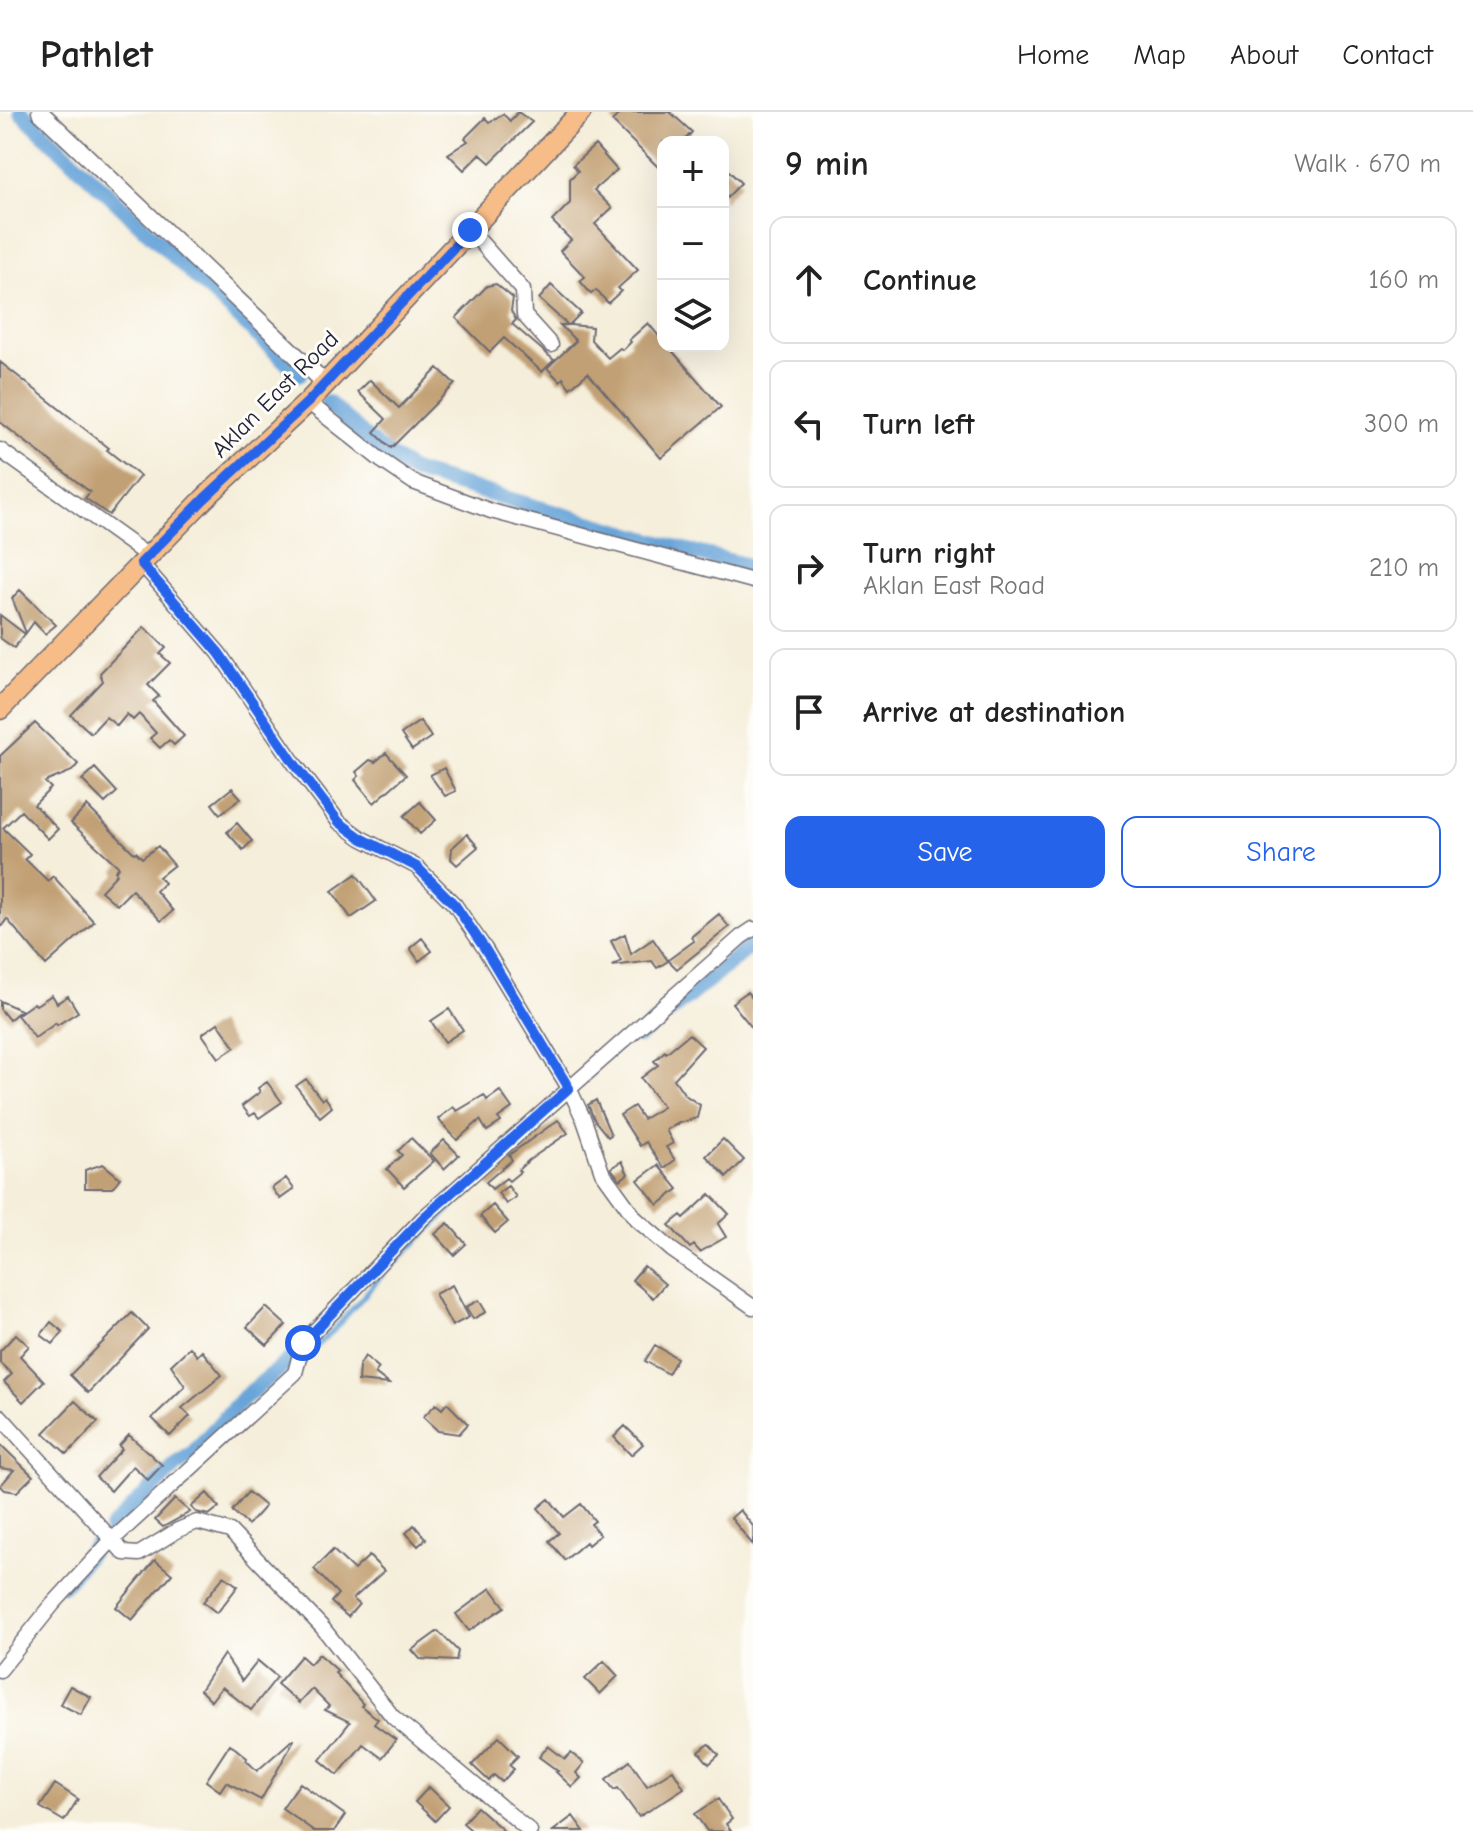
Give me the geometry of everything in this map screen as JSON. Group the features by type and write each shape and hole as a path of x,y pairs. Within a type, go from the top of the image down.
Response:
{"main road":[{"name":"Aklan East Road","path":"0,709 204,499 308,402 581,112"}],"street":[{"path":"40,112 325,383"},
{"path":"470,230 523,290 524,315 551,345"},
{"path":"308,402 413,482 491,511 753,581"},
{"path":"0,450 145,560 219,653 294,763 339,822 361,838 417,867 455,905 569,1088 602,1172 636,1219 672,1250 753,1307"},
{"path":"0,1670 53,1604 111,1541 295,1373 303,1343 423,1218 753,929"},
{"path":"0,1416 124,1553 139,1554 197,1522 230,1531 322,1627 393,1717 412,1736 530,1831"}],"building":[{"path":"518,112 532,122 490,163 480,154 464,170 448,154 468,141 465,138 485,118 489,122 503,114 510,121"},
{"path":"621,112 670,112 692,132 688,136 657,136 657,166 612,121"},
{"path":"595,145 617,170 594,190 612,208 595,224 638,270 618,288 621,291 608,303 596,290 591,294 580,281 585,277 560,251 571,240 552,221 570,203 570,179 578,171 573,165"},
{"path":"729,171 741,183 729,196"},
{"path":"496,284 513,298 511,311 516,320 512,324 554,360 542,372 504,338 490,352 456,318 487,286"},
{"path":"551,285 581,313 569,325 592,327 591,340 608,358 620,348 623,350 648,323 657,334 657,352 673,352 721,407 661,458 588,373 570,388 563,378 560,381 547,368 576,341 560,325 568,325 539,299"},
{"path":"0,362 140,476 109,515 85,498 90,492 0,422"},
{"path":"438,368 455,384 391,448 374,432 386,419 358,392 370,380 399,408"},
{"path":"20,590 56,625 45,634 34,622 26,633 12,598"},
{"path":"0,615 25,634 14,648 0,638"},
{"path":"144,627 166,648 160,654 170,663 148,685 159,696 153,701 184,736 174,745 169,740 160,748 150,738 156,733 139,714 133,720 127,714 117,726 106,717 91,733 71,715 103,681 100,673"},
{"path":"420,721 431,737 412,750 401,734"},
{"path":"35,723 78,764 72,771 45,782 51,788 34,805 58,829 48,839 21,811 3,828 30,854 25,859 48,881 53,876 94,922 46,965 7,919 0,928 0,756"},
{"path":"386,753 406,775 374,803 355,780 359,776 356,772 370,760 375,762"},
{"path":"95,768 117,792 105,803 82,780"},
{"path":"444,768 456,791 445,796 430,775"},
{"path":"232,788 241,798 220,814 212,804"},
{"path":"420,802 436,820 420,834 404,816"},
{"path":"87,806 134,853 142,858 158,846 174,865 159,877 164,883 156,891 173,911 161,921 132,890 117,905 101,891 117,874 115,871 119,867 71,823"},
{"path":"237,823 252,841 243,850 227,832"},
{"path":"467,834 478,847 457,865 451,859 452,848"},
{"path":"356,874 376,901 351,918 332,891"},
{"path":"719,914 729,927 677,969 668,960 694,941 691,937"},
{"path":"625,934 631,954 653,939 668,961 657,968 652,961 612,966 621,961 611,941"},
{"path":"422,938 432,951 419,961 410,948"},
{"path":"747,992 753,999 753,1029 732,1003"},
{"path":"52,995 57,1003 68,996 78,1012 35,1038 17,1015"},
{"path":"0,1001 21,1010 9,1020 0,1009"},
{"path":"449,1009 463,1030 445,1042 431,1021"},
{"path":"218,1023 235,1047 219,1058 202,1034"},
{"path":"689,1034 703,1047 674,1079 685,1095 700,1105 697,1118 666,1130 673,1143 666,1147 675,1160 664,1168 646,1142 640,1146 620,1115 634,1106 643,1119 663,1107 641,1078 658,1065 654,1061"},
{"path":"306,1079 322,1100 325,1097 332,1107 320,1117 296,1086"},
{"path":"267,1082 282,1102 259,1118 255,1113 250,1116 242,1106"},
{"path":"500,1091 512,1108 498,1118 501,1122 487,1131 480,1120 457,1140 438,1119 453,1107 457,1111 484,1095 487,1100"},
{"path":"596,1100 611,1135 608,1137 595,1121 588,1105"},
{"path":"558,1120 568,1133 529,1160 509,1181 506,1178 492,1189 486,1182 512,1160 509,1155"},
{"path":"411,1138 434,1161 404,1187 387,1169 402,1155 398,1151"},
{"path":"723,1139 744,1160 727,1177 706,1156"},
{"path":"444,1140 459,1155 444,1169 430,1153"},
{"path":"622,1161 628,1174 620,1180 611,1168"},
{"path":"103,1164 120,1178 112,1188 85,1188 85,1170"},
{"path":"658,1165 678,1189 658,1205 638,1180"},
{"path":"286,1178 294,1189 280,1199 272,1188"},
{"path":"508,1186 516,1197 506,1204 498,1193"},
{"path":"710,1194 729,1214 718,1224 726,1237 700,1252 694,1245 690,1248 669,1225 681,1215 684,1218"},
{"path":"493,1205 508,1222 495,1233 480,1216"},
{"path":"448,1223 466,1244 454,1255 435,1234"},
{"path":"644,1266 665,1284 653,1298 632,1280"},
{"path":"452,1285 469,1317 452,1326 435,1294"},
{"path":"479,1300 486,1312 473,1319 466,1307"},
{"path":"266,1307 286,1325 267,1345 247,1327"},
{"path":"132,1313 148,1329 88,1393 70,1375"},
{"path":"51,1322 63,1332 53,1344 41,1335"},
{"path":"16,1334 29,1346 20,1356 44,1381 23,1402 4,1382 12,1374 0,1363 0,1351"},
{"path":"655,1345 677,1358 668,1374 645,1361"},
{"path":"190,1347 197,1356 202,1351 222,1375 182,1408 190,1416 170,1436 152,1418 185,1386 171,1365"},
{"path":"365,1356 379,1368 375,1373 389,1384 358,1381 359,1366"},
{"path":"75,1401 98,1422 67,1454 44,1433"},
{"path":"447,1403 468,1424 459,1434 438,1431 423,1417 436,1404 442,1409"},
{"path":"625,1426 643,1444 631,1455 614,1437"},
{"path":"129,1435 162,1465 148,1480 133,1466 111,1491 96,1477 122,1449 119,1446"},
{"path":"0,1444 33,1476 17,1492 0,1486 14,1470 0,1468"},
{"path":"248,1492 265,1506 248,1525 232,1511"},
{"path":"207,1493 219,1507 209,1515 196,1512 191,1507"},
{"path":"175,1499 190,1512 163,1527 155,1520"},
{"path":"549,1499 564,1517 581,1504 595,1521 591,1524 600,1535 588,1545 586,1542 565,1560 549,1541 559,1533 538,1508"},
{"path":"740,1510 753,1526 753,1545 731,1518"},
{"path":"414,1525 426,1539 418,1546 406,1533"},
{"path":"333,1550 354,1570 369,1556 384,1571 353,1599 359,1604 348,1617 331,1602 338,1594 314,1569"},
{"path":"155,1560 172,1574 132,1620 116,1607"},
{"path":"224,1576 238,1586 217,1613 203,1602"},
{"path":"491,1588 505,1607 469,1631 456,1614"},
{"path":"438,1631 458,1651 456,1661 420,1659 412,1650"},
{"path":"224,1654 242,1681 258,1661 277,1677 251,1710 222,1687 211,1701 200,1690"},
{"path":"319,1654 338,1671 335,1673 363,1704 361,1706 378,1719 374,1724 396,1740 382,1758 363,1744 338,1775 320,1760 350,1722 325,1710 329,1706 312,1689 299,1703 277,1684 301,1656 310,1664"},
{"path":"604,1661 618,1676 600,1694 585,1679"},
{"path":"70,1686 91,1697 81,1715 60,1704"},
{"path":"499,1737 518,1756 509,1765 514,1769 502,1782 494,1775 489,1781 472,1765"},
{"path":"293,1739 261,1800 226,1782 220,1791 206,1781 230,1744 257,1771"},
{"path":"709,1744 719,1755 709,1764 699,1752"},
{"path":"548,1746 565,1759 571,1753 584,1763 576,1773 581,1778 572,1787 558,1771 539,1757"},
{"path":"630,1761 647,1786 673,1770 684,1788 639,1817 618,1788 614,1790 606,1779"},
{"path":"300,1783 345,1815 334,1831 314,1831 282,1808"},
{"path":"55,1784 78,1799 64,1821 40,1807"},
{"path":"429,1787 449,1806 435,1821 415,1802"},
{"path":"718,1799 732,1819 726,1824 731,1831 707,1831 695,1814"},
{"path":"477,1807 504,1831 472,1831 463,1823"},
{"path":"573,1816 584,1831 553,1831"}],"waterway":[{"path":"21,112 299,374"},
{"path":"328,403 376,447 412,471 676,548 753,567"},
{"path":"639,1036 753,944"},
{"path":"305,1356 332,1332 383,1274 539,1125"},
{"path":"111,1529 177,1464 193,1453 241,1400 290,1360"},
{"path":"63,1585 95,1546"}],"route":[{"path":"303,1343 423,1218 569,1088 455,905 417,867 361,838 339,822 294,763 219,653 141,563 308,402 470,230"}]}
